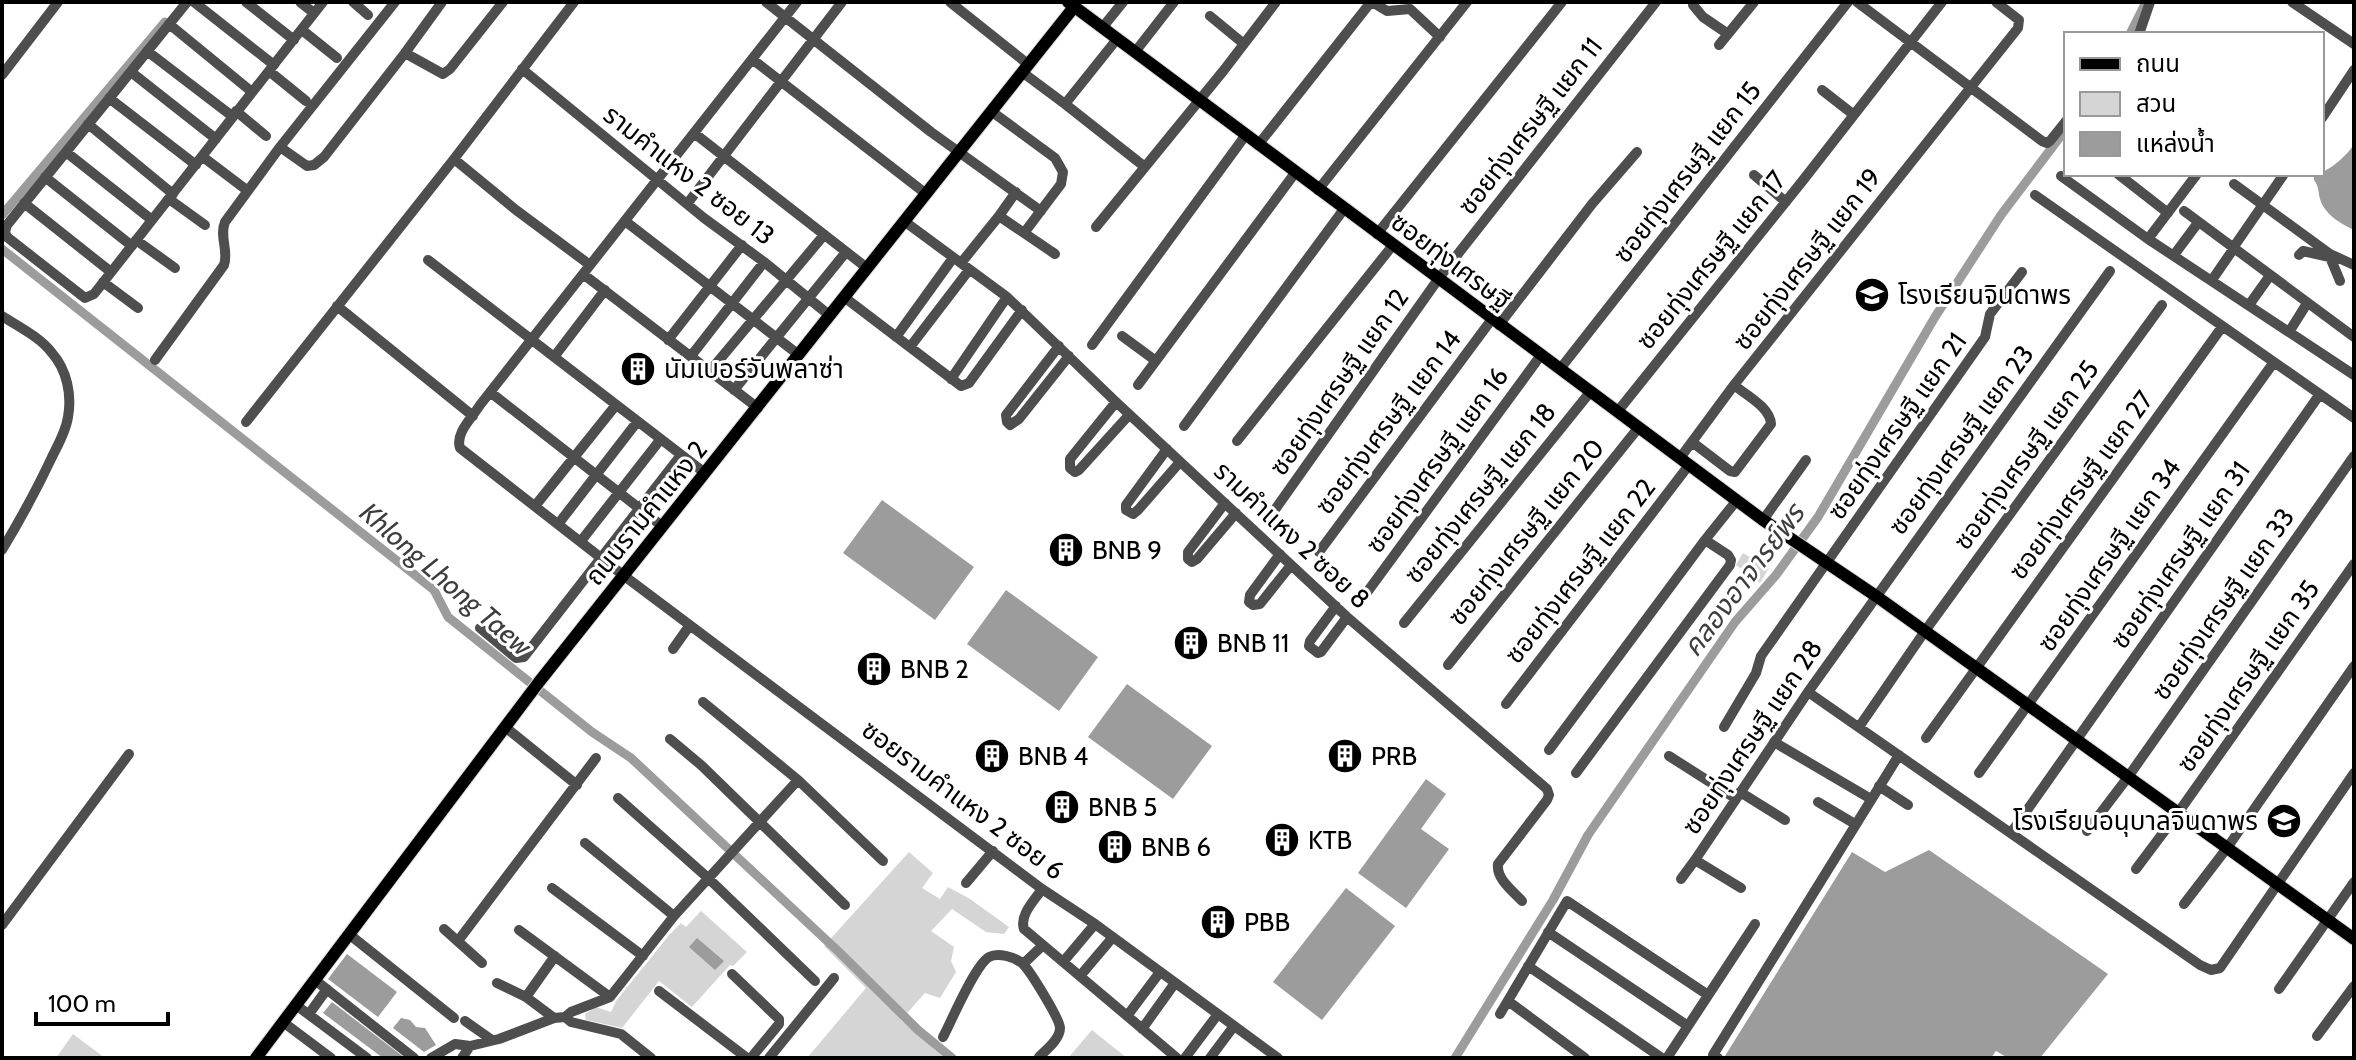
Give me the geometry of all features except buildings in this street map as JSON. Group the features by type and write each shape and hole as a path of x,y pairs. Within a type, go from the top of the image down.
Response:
{"main road":[{"name":"ถนนรามคำแหง 2","path":"256,1058 539,682 1026,69 1074,4"},
{"name":"ซอยทุ่งเศรษฐี","path":"1074,4 1245,136 1763,520 1876,596 2354,939"}],"street":[{"path":"2,75 58,2"},
{"path":"187,2 7,225 7,237 85,298 94,294 323,2"},
{"path":"194,2 306,101"},
{"path":"246,2 294,40"},
{"path":"300,2 314,13"},
{"path":"353,2 368,15"},
{"path":"155,360 224,265 223,226 280,147 395,2"},
{"path":"280,147 307,166 324,157 442,2"},
{"path":"405,53 443,74 503,2"},
{"path":"246,422 574,2"},
{"path":"766,2 931,132 1041,211"},
{"path":"337,306 473,416 797,2"},
{"path":"687,204 842,2"},
{"path":"950,2 1065,104 1145,167"},
{"path":"1102,28 1123,2"},
{"path":"1135,52 1174,2"},
{"path":"1096,227 1276,2"},
{"path":"1258,145 1371,2 1387,11 1410,9 1440,37"},
{"path":"1318,190 1467,2"},
{"path":"1377,234 1562,2"},
{"name":"ซอยทุ่งเศรษฐี แยก 11","path":"1439,278 1656,2"},
{"path":"1719,45 1754,2"},
{"name":"ซอยทุ่งเศรษฐี แยก 15","path":"1560,369 1848,2"},
{"path":"1857,2 2042,141 2050,141 2064,124"},
{"name":"ซอยทุ่งเศรษฐี แยก 17","path":"1618,411 1942,2"},
{"name":"ซอยทุ่งเศรษฐี แยก 19","path":"1685,461 1692,442 1734,385 2019,25 2014,15 1996,2"},
{"path":"2140,30 2150,2"},
{"path":"2292,2 2354,44"},
{"path":"1693,5 1703,17 1728,34"},
{"path":"1210,16 1244,44"},
{"path":"169,24 252,92"},
{"path":"302,30 337,58"},
{"path":"1065,104 1117,39"},
{"path":"147,51 266,136"},
{"path":"752,59 925,193"},
{"name":"รามคำแหง 2 ซอย 13","path":"522,69 829,315"},
{"path":"2324,115 2354,70"},
{"path":"131,72 216,139"},
{"path":"1822,90 1854,115"},
{"path":"109,98 199,161 244,188"},
{"path":"991,111 1055,158 1063,172 1061,184 1024,233"},
{"path":"88,124 205,225"},
{"path":"694,133 867,268"},
{"path":"1092,345 1245,136"},
{"path":"66,152 152,220"},
{"name":"ซอยทุ่งเศรษฐี แยก 14","path":"1319,552 1495,322 1637,152"},
{"path":"454,159 586,270 605,290 758,408"},
{"path":"1138,385 1295,173"},
{"path":"1754,175 1786,202"},
{"path":"2061,176 2148,239 2354,375"},
{"path":"2121,176 2168,213"},
{"path":"2148,239 2196,176"},
{"path":"2212,280 2283,176"},
{"path":"45,177 134,243 175,268"},
{"path":"2234,184 2334,258 2340,281"},
{"path":"896,337 961,264 1016,192"},
{"path":"2035,195 2354,418"},
{"path":"24,203 111,272"},
{"path":"1184,426 1344,209"},
{"path":"2184,211 2354,337"},
{"path":"999,216 1055,254"},
{"path":"625,221 799,355"},
{"name":"รามคำแหง 2 ซอย 8","path":"904,221 1022,310 1129,415 1347,617 1547,789 1547,800 1498,864 1497,871 1501,878 1522,901"},
{"path":"2174,255 2197,224"},
{"path":"710,371 824,235"},
{"path":"668,340 742,245"},
{"path":"1237,441 1393,245"},
{"path":"2299,255 2303,251 2354,265"},
{"path":"734,390 846,252"},
{"path":"428,260 705,473"},
{"path":"691,356 764,262"},
{"path":"910,347 961,264"},
{"name":"ซอยทุ่งเศรษฐี แยก 23","path":"1876,596 2110,271"},
{"name":"ซอยทุ่งเศรษฐี แยก 21","path":"1724,727 1756,673 1761,656 1985,337 1990,314 2022,272"},
{"path":"2249,305 2269,277"},
{"name":"ซอยทุ่งเศรษฐี แยก 12","path":"1274,511 1439,278"},
{"path":"103,282 138,308"},
{"path":"554,357 605,290"},
{"path":"844,297 961,386 969,383 1022,310"},
{"path":"951,379 1007,297"},
{"name":"ซอยทุ่งเศรษฐี แยก 25","path":"1859,727 2162,305"},
{"path":"2289,332 2306,305"},
{"path":"2,316 52,353 64,372 70,398 62,438 2,550"},
{"name":"ซอยทุ่งเศรษฐี แยก 27","path":"1926,738 2222,327"},
{"path":"1122,336 1156,361"},
{"path":"1059,346 1010,409 1005,419 1010,425 1019,419 1069,356"},
{"name":"ซอยทุ่งเศรษฐี แยก 16","path":"1368,591 1541,355"},
{"name":"ซอยทุ่งเศรษฐี แยก 34","path":"1979,773 2274,362"},
{"path":"1692,442 1735,472 1771,424 1767,411 1734,385"},
{"name":"ซอยทุ่งเศรษฐี แยก 18","path":"1404,623 1591,391"},
{"path":"490,392 662,526"},
{"name":"ซอยทุ่งเศรษฐี แยก 31","path":"2011,833 2320,394"},
{"path":"1116,402 1070,459 1070,468 1075,472 1079,470 1129,415"},
{"path":"535,506 616,405"},
{"name":"ซอยรามคำแหง 2 ซอย 6","path":"473,416 459,436 457,443 460,448 623,575 1042,889 1095,924 1278,1058"},
{"path":"559,523 637,422"},
{"name":"ซอยทุ่งเศรษฐี แยก 20","path":"1448,665 1639,427"},
{"path":"581,541 660,440"},
{"path":"1167,449 1126,505 1126,510 1133,514 1138,510 1180,462"},
{"path":"480,628 516,658 524,657 681,455"},
{"name":"ซอยทุ่งเศรษฐี แยก 33","path":"2087,831 2354,456"},
{"path":"1763,520 1806,460"},
{"name":"ซอยทุ่งเศรษฐี แยก 22","path":"1506,704 1685,461"},
{"path":"1549,750 1737,500"},
{"path":"1225,503 1188,552 1188,559 1192,562 1197,559 1236,513"},
{"path":"1576,773 1730,565 1728,555 1705,540"},
{"path":"1280,554 1250,595 1249,602 1260,604 1291,565"},
{"name":"ซอยทุ่งเศรษฐี แยก 35","path":"2136,869 2354,564"},
{"name":"ซอยทุ่งเศรษฐี แยก 28","path":"1741,888 1695,860 1876,596"},
{"path":"1336,606 1309,646 1321,652 1347,617"},
{"path":"673,649 690,625"},
{"path":"2184,904 2227,848 2354,666"},
{"path":"1808,692 2211,970 2220,968 2354,773"},
{"path":"703,702 798,780 883,861"},
{"path":"505,727 577,785"},
{"path":"670,739 701,765 845,905"},
{"path":"1774,742 1871,799"},
{"path":"2,925 129,754"},
{"path":"1718,1058 1713,1055 1899,755"},
{"path":"1669,756 1785,820"},
{"path":"458,941 596,758"},
{"path":"431,1058 455,1044 470,1046 492,1040 560,1018 610,997 674,916 798,780"},
{"path":"1879,786 1908,805"},
{"path":"618,798 708,878 815,981"},
{"path":"1818,802 1855,824"},
{"path":"585,843 674,916"},
{"path":"966,883 993,851"},
{"path":"1681,879 1695,860"},
{"path":"2279,989 2354,882"},
{"path":"552,888 643,956"},
{"path":"1042,889 1022,922 1024,929 1177,1058"},
{"path":"1500,1014 1567,901 1708,995"},
{"path":"1063,962 1095,924"},
{"path":"1528,966 1664,1058 1755,924"},
{"path":"444,929 482,963"},
{"path":"519,930 610,997"},
{"path":"1548,932 1688,1026"},
{"path":"350,935 492,1040"},
{"path":"1080,976 1113,937"},
{"path":"1023,964 1043,945"},
{"path":"943,1037 977,971 986,958 997,954 1023,964 1059,1020 1060,1031 1039,1057"},
{"path":"526,997 555,956"},
{"path":"1127,1016 1160,972"},
{"path":"659,991 749,1058 779,1024 779,1019 732,974"},
{"path":"769,1058 834,978"},
{"path":"315,980 414,1058"},
{"path":"497,983 560,1018 621,1034 651,1058"},
{"path":"1142,1029 1175,983"},
{"path":"2317,1036 2354,986"},
{"path":"309,1014 327,989"},
{"path":"1508,1001 1585,1058"},
{"path":"296,1005 367,1058"},
{"path":"1185,1058 1218,1014"},
{"path":"283,1022 331,1058"},
{"path":"1210,1058 1234,1026"},
{"path":"462,1058 470,1046"}],"green space":[{"path":"1743,553 1769,568 1760,583 1736,565"},
{"path":"909,852 933,873 922,888 940,899 948,887 1009,927 1004,934 986,932 952,909 931,931 954,947 951,961 956,972 940,998 925,993 901,1020 944,1058 807,1058 866,988 824,946"},
{"path":"701,911 747,952 733,966 730,965 692,1007 659,981 622,1028 586,1020 585,1014 596,1007 611,1012 616,1001 670,934 681,923 686,927"},
{"path":"1092,1030 1127,1058 1068,1058"},
{"path":"73,1034 105,1058 56,1058"}],"water":[{"path":"2354,144 2354,230 2325,210 2314,180 2314,176 2324,176 2324,171 2347,154"},
{"path":"882,500 974,567 935,620 843,553"},
{"path":"1006,590 1098,657 1059,711 967,644"},
{"path":"1127,684 1212,746 1173,799 1088,737"},
{"path":"1426,779 1446,794 1421,829 1449,849 1406,908 1358,873"},
{"path":"1929,850 2108,974 2040,1058 2008,1058 1996,1051 1991,1058 1725,1056 1852,852 1885,872"},
{"path":"1346,888 1395,926 1322,1020 1273,982"},
{"path":"697,938 724,961 715,970 689,947"},
{"path":"347,954 397,992 378,1017 328,979"},
{"path":"332,1002 405,1058 383,1058 323,1013"},
{"path":"401,1018 410,1020 416,1027 425,1028 436,1045 424,1052 393,1028"}],"waterway":[{"name":"คลองอาจารย์พร","path":"2131,32 2146,2"},
{"name":"Khlong Lhong Taew","path":"2,215 165,22"},
{"name":"คลองอาจารย์พร","path":"1455,1058 1553,900 1588,835 1735,622 1776,575 1818,517 1935,317 2001,215 2064,132"},
{"name":"Khlong Lhong Taew","path":"2,249 434,590 448,617 592,732 631,758 918,1030 952,1058"}],"place":[{"name":"โรงเรียนจินดาพร","path":"1872,295"},
{"name":"นัมเบอร์วันพลาซ่า","path":"638,369"},
{"name":"BNB 9","path":"1066,550"},
{"name":"BNB 11","path":"1191,643"},
{"name":"BNB 2","path":"874,669"},
{"name":"BNB 4","path":"992,756"},
{"name":"PRB","path":"1345,756"},
{"name":"BNB 5","path":"1062,807"},
{"name":"โรงเรียนอนุบาลจินดาพร","path":"2284,821"},
{"name":"KTB","path":"1282,840"},
{"name":"BNB 6","path":"1115,847"},
{"name":"PBB","path":"1218,922"}]}
